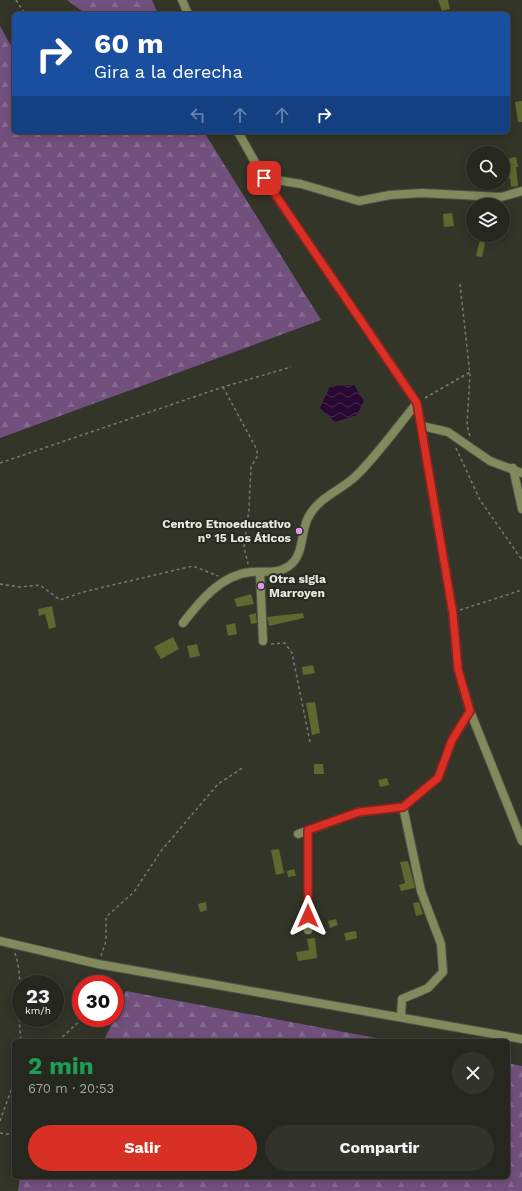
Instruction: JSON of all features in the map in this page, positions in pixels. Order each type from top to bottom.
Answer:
[{"type":"street","points":[[182,0],[187,12]]},
{"type":"street","points":[[239,134],[264,178],[417,403],[453,614],[458,669],[470,711],[522,841]]},
{"type":"street","points":[[264,178],[301,184],[359,201],[390,195],[422,193],[501,197],[522,191]]},
{"type":"street","points":[[183,623],[203,597],[227,580],[250,572],[272,572],[289,566],[297,558],[308,516],[328,494],[356,476],[417,403]]},
{"type":"street","points":[[422,426],[448,432],[490,461],[522,473]]},
{"type":"street","points":[[512,468],[522,509]]},
{"type":"street","points":[[260,572],[262,641]]},
{"type":"street","points":[[298,834],[359,812],[403,807],[438,778],[452,740],[470,711]]},
{"type":"street","points":[[401,1017],[402,999],[428,988],[443,972],[441,944],[421,891],[403,807]]},
{"type":"street","points":[[308,830],[308,930]]},
{"type":"street","points":[[0,941],[98,964],[522,1039]]},
{"type":"path","points":[[16,0],[24,12]]},
{"type":"path","points":[[460,284],[470,372],[467,425],[472,448]]},
{"type":"path","points":[[0,463],[223,386],[291,367]]},
{"type":"path","points":[[417,403],[470,372]]},
{"type":"path","points":[[223,386],[256,448],[258,455],[251,467],[249,509],[244,547],[250,572]]},
{"type":"path","points":[[454,446],[480,500],[522,560]]},
{"type":"path","points":[[0,584],[20,587],[40,585],[60,600],[83,592],[193,566],[227,580]]},
{"type":"path","points":[[453,614],[466,608],[522,590]]},
{"type":"path","points":[[262,641],[266,644],[285,643],[292,653],[310,742]]},
{"type":"path","points":[[96,975],[98,964],[106,941],[106,917],[134,892],[161,851],[218,784],[244,767]]},
{"type":"path","points":[[11,943],[16,956],[19,980],[18,1024],[21,1039]]},
{"type":"path","points":[[60,1039],[73,1027]]},
{"type":"path","points":[[0,1121],[12,1088]]},
{"type":"path","points":[[0,1133],[12,1135]]},
{"type":"green space","points":[[67,0],[152,0],[157,12],[83,12]]},
{"type":"green space","points":[[0,26],[12,47],[12,134],[205,134],[321,320],[0,438]]},
{"type":"green space","points":[[126,991],[381,1039],[105,1039],[110,1027],[124,1027],[124,996]]},
{"type":"green space","points":[[510,1063],[522,1066],[522,1191],[18,1191],[20,1179],[510,1179]]},
{"type":"water","points":[[354,385],[364,401],[357,415],[335,422],[320,408],[330,386]]},
{"type":"building","points":[[438,0],[448,0],[450,9],[442,11]]},
{"type":"building","points":[[522,101],[522,122],[518,122],[515,102]]},
{"type":"building","points":[[516,157],[518,167],[516,167],[518,186],[511,187],[510,158]]},
{"type":"building","points":[[452,213],[454,226],[444,227],[443,214]]},
{"type":"building","points":[[479,242],[485,242],[482,257],[476,256]]},
{"type":"building","points":[[251,594],[254,604],[237,607],[234,599]]},
{"type":"building","points":[[52,606],[56,627],[49,629],[45,614],[39,616],[38,609]]},
{"type":"building","points":[[256,613],[257,623],[251,624],[249,615]]},
{"type":"building","points":[[303,613],[304,618],[269,626],[267,617]]},
{"type":"building","points":[[235,623],[237,634],[228,636],[226,625]]},
{"type":"building","points":[[173,637],[179,649],[161,659],[154,647]]},
{"type":"building","points":[[197,644],[200,656],[190,658],[187,646]]},
{"type":"building","points":[[313,665],[315,673],[303,675],[302,667]]},
{"type":"building","points":[[315,702],[320,733],[312,735],[306,703]]},
{"type":"building","points":[[314,764],[323,764],[324,774],[314,774]]},
{"type":"building","points":[[387,778],[389,785],[380,787],[378,780]]},
{"type":"building","points":[[279,849],[284,873],[276,875],[271,850]]},
{"type":"building","points":[[408,861],[415,888],[401,891],[399,885],[405,883],[400,862]]},
{"type":"building","points":[[294,869],[296,876],[288,877],[287,871]]},
{"type":"building","points":[[206,902],[207,910],[200,912],[198,904]]},
{"type":"building","points":[[419,902],[423,914],[416,916],[413,903]]},
{"type":"building","points":[[336,919],[338,925],[330,928],[328,921]]},
{"type":"building","points":[[356,931],[357,938],[346,941],[344,933]]},
{"type":"building","points":[[315,938],[317,958],[298,961],[296,952],[309,950],[307,939]]},
{"type":"place","name":"Centro Etnoeducativo n° 15 Los Áticos","points":[[299,531]]},
{"type":"place","name":"Otra sigla Marroyen","points":[[261,586]]},
{"type":"route","points":[[264,178],[417,403],[453,614],[458,669],[470,711],[452,740],[438,778],[403,807],[359,812],[308,830],[308,916]]}]
